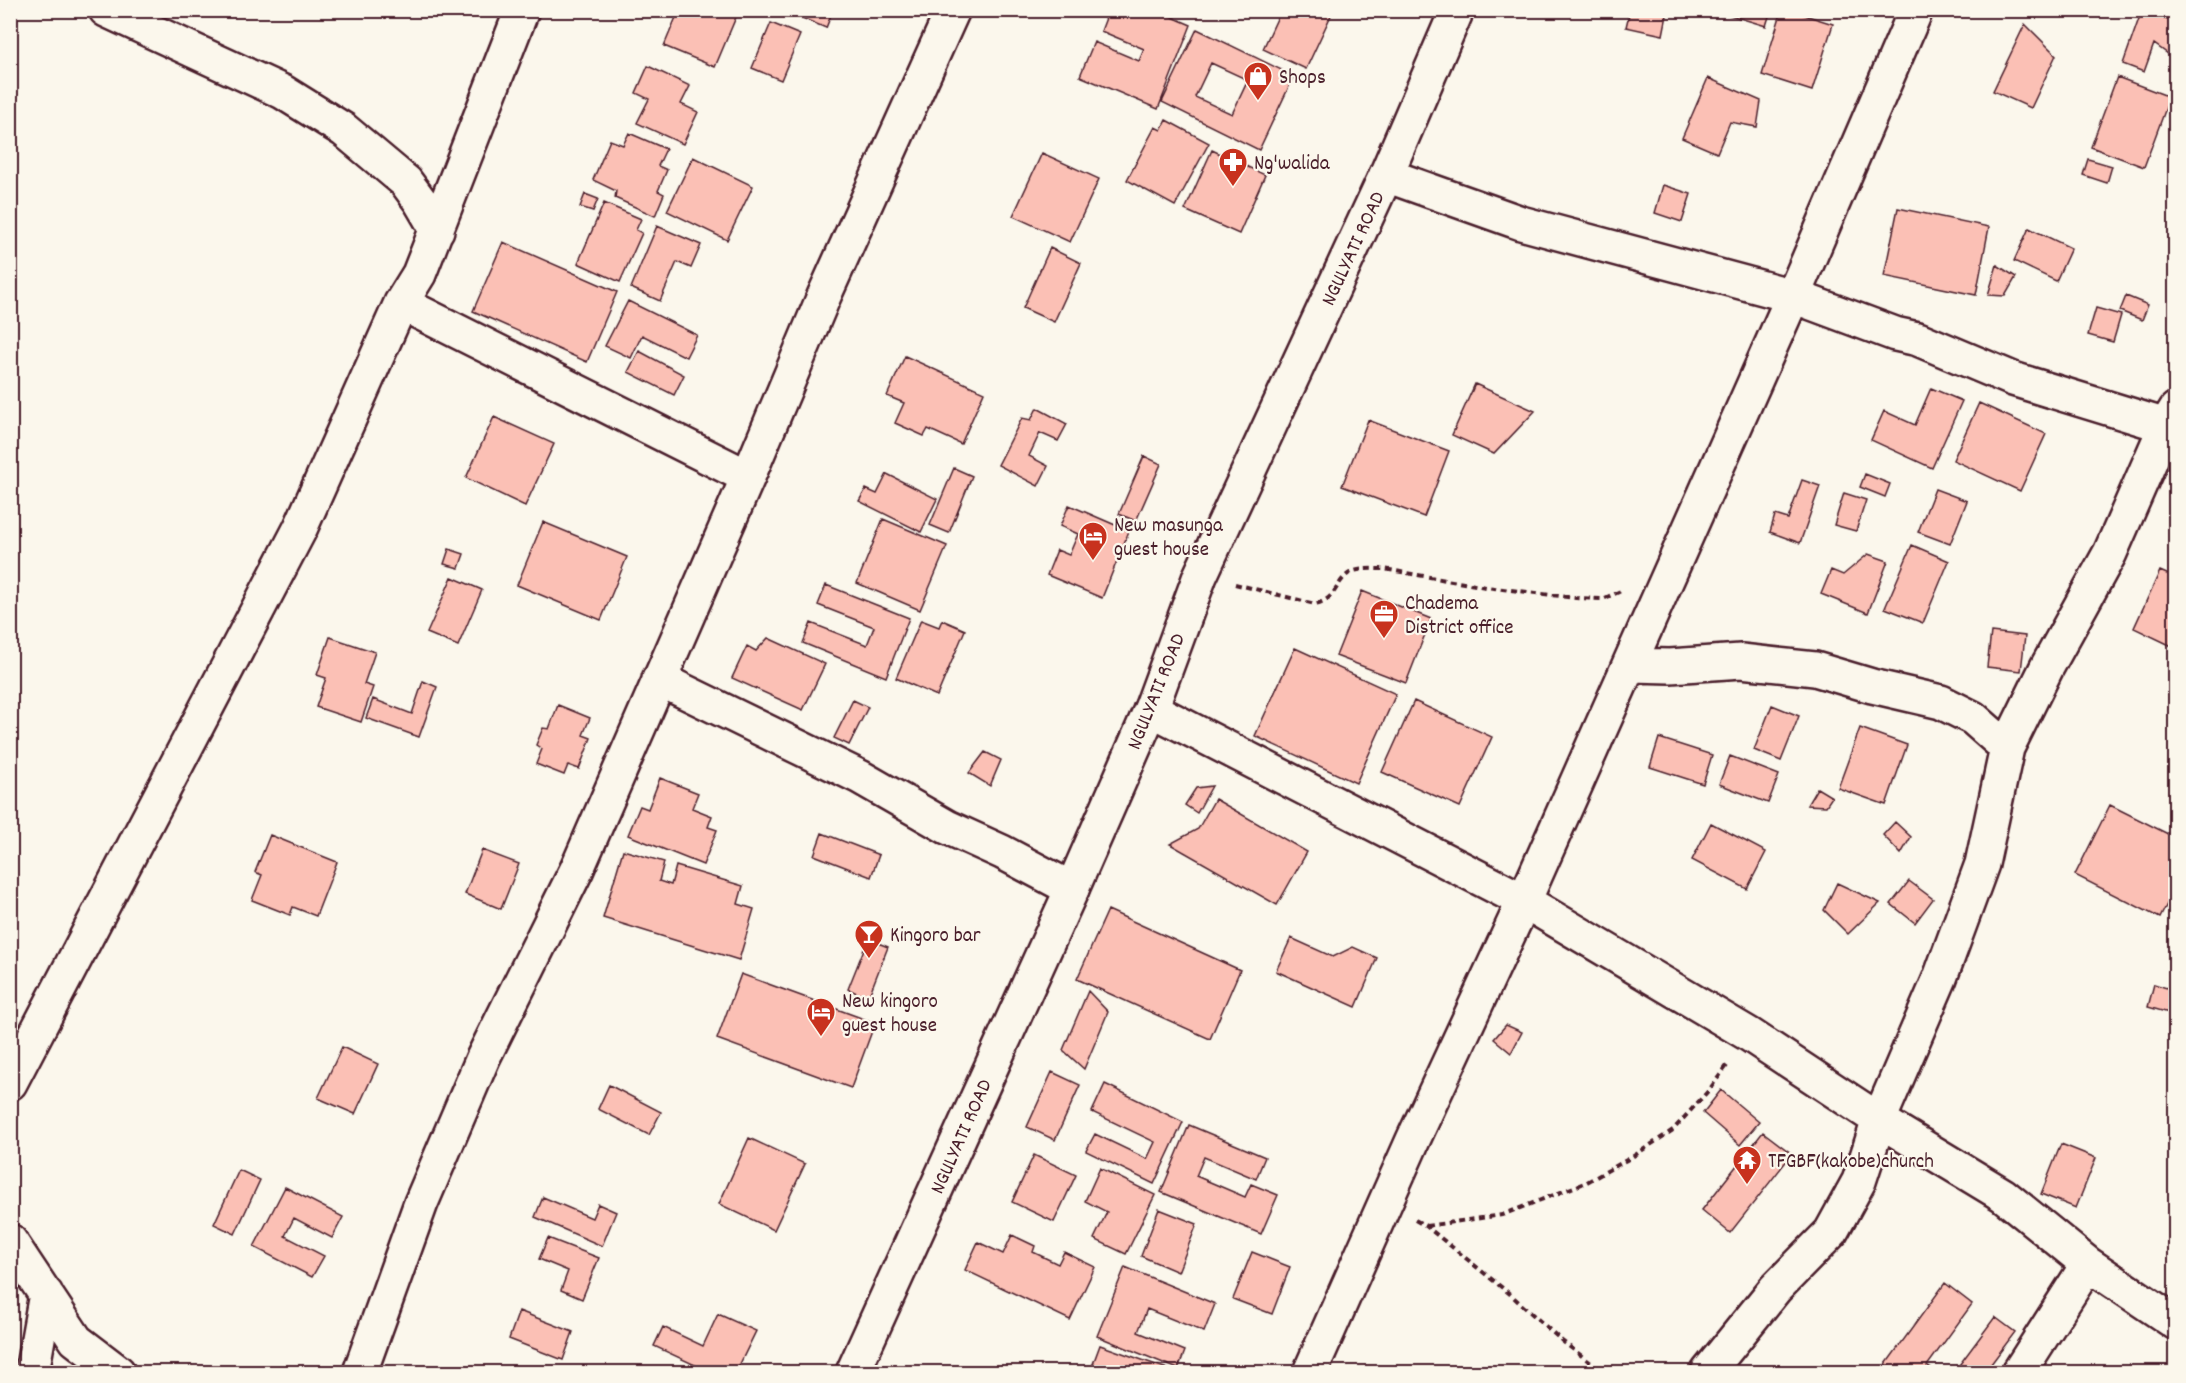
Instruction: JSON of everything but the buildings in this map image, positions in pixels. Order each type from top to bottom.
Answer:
[{"type":"street","points":[[106,10],[283,92],[344,130],[406,182],[420,201],[436,230]]},
{"type":"street","points":[[10,1083],[300,529],[401,303],[419,274],[522,10]]},
{"type":"street","points":[[360,1372],[421,1203],[478,1068],[577,869],[748,477],[824,296],[953,10]]},
{"type":"street","name":"NGULYATI ROAD","points":[[853,1372],[1072,889],[1150,709],[1200,576],[1386,175],[1457,10]]},
{"type":"street","points":[[1310,1372],[1631,665],[1916,10]]},
{"type":"street","points":[[1386,175],[1521,224],[1793,296],[1896,334],[1918,339],[2013,379],[2172,421],[2110,553],[2046,667],[2007,748],[1982,864],[1941,978],[1879,1120],[1859,1181],[1831,1232],[1774,1289],[1708,1372]]},
{"type":"street","points":[[401,303],[748,477]]},
{"type":"street","points":[[1631,665],[1670,666],[1741,661],[1815,669],[1872,686],[1941,702],[1972,718],[2007,748]]},
{"type":"street","points":[[659,679],[860,777],[947,826],[1072,889]]},
{"type":"street","points":[[1150,709],[1524,901],[1749,1035],[1879,1120],[2003,1195],[2088,1264],[2175,1322]]},
{"type":"street","points":[[10,1241],[76,1340],[118,1372]]},
{"type":"street","points":[[2019,1372],[2088,1264]]},
{"type":"street","points":[[32,1372],[46,1294]]},
{"type":"path","points":[[1200,576],[1315,604],[1325,602],[1339,583],[1352,572],[1367,569],[1384,569],[1486,587],[1576,598],[1604,599],[1671,570]]},
{"type":"path","points":[[1426,1226],[1502,1215],[1587,1182],[1632,1157],[1673,1130],[1709,1090],[1749,1035]]},
{"type":"path","points":[[1384,1205],[1426,1226],[1510,1294],[1562,1341],[1603,1372]]},
{"type":"place","name":"Shops","points":[[1258,102]]},
{"type":"place","name":"Ng'walida","points":[[1233,188]]},
{"type":"place","name":"New masunga guest house","points":[[1093,562]]},
{"type":"place","name":"Chadema District office","points":[[1384,640]]},
{"type":"place","name":"Kingoro bar","points":[[869,960]]},
{"type":"place","name":"New kingoro guest house","points":[[821,1038]]},
{"type":"place","name":"TFGBF(kakobe)church","points":[[1747,1186]]}]
